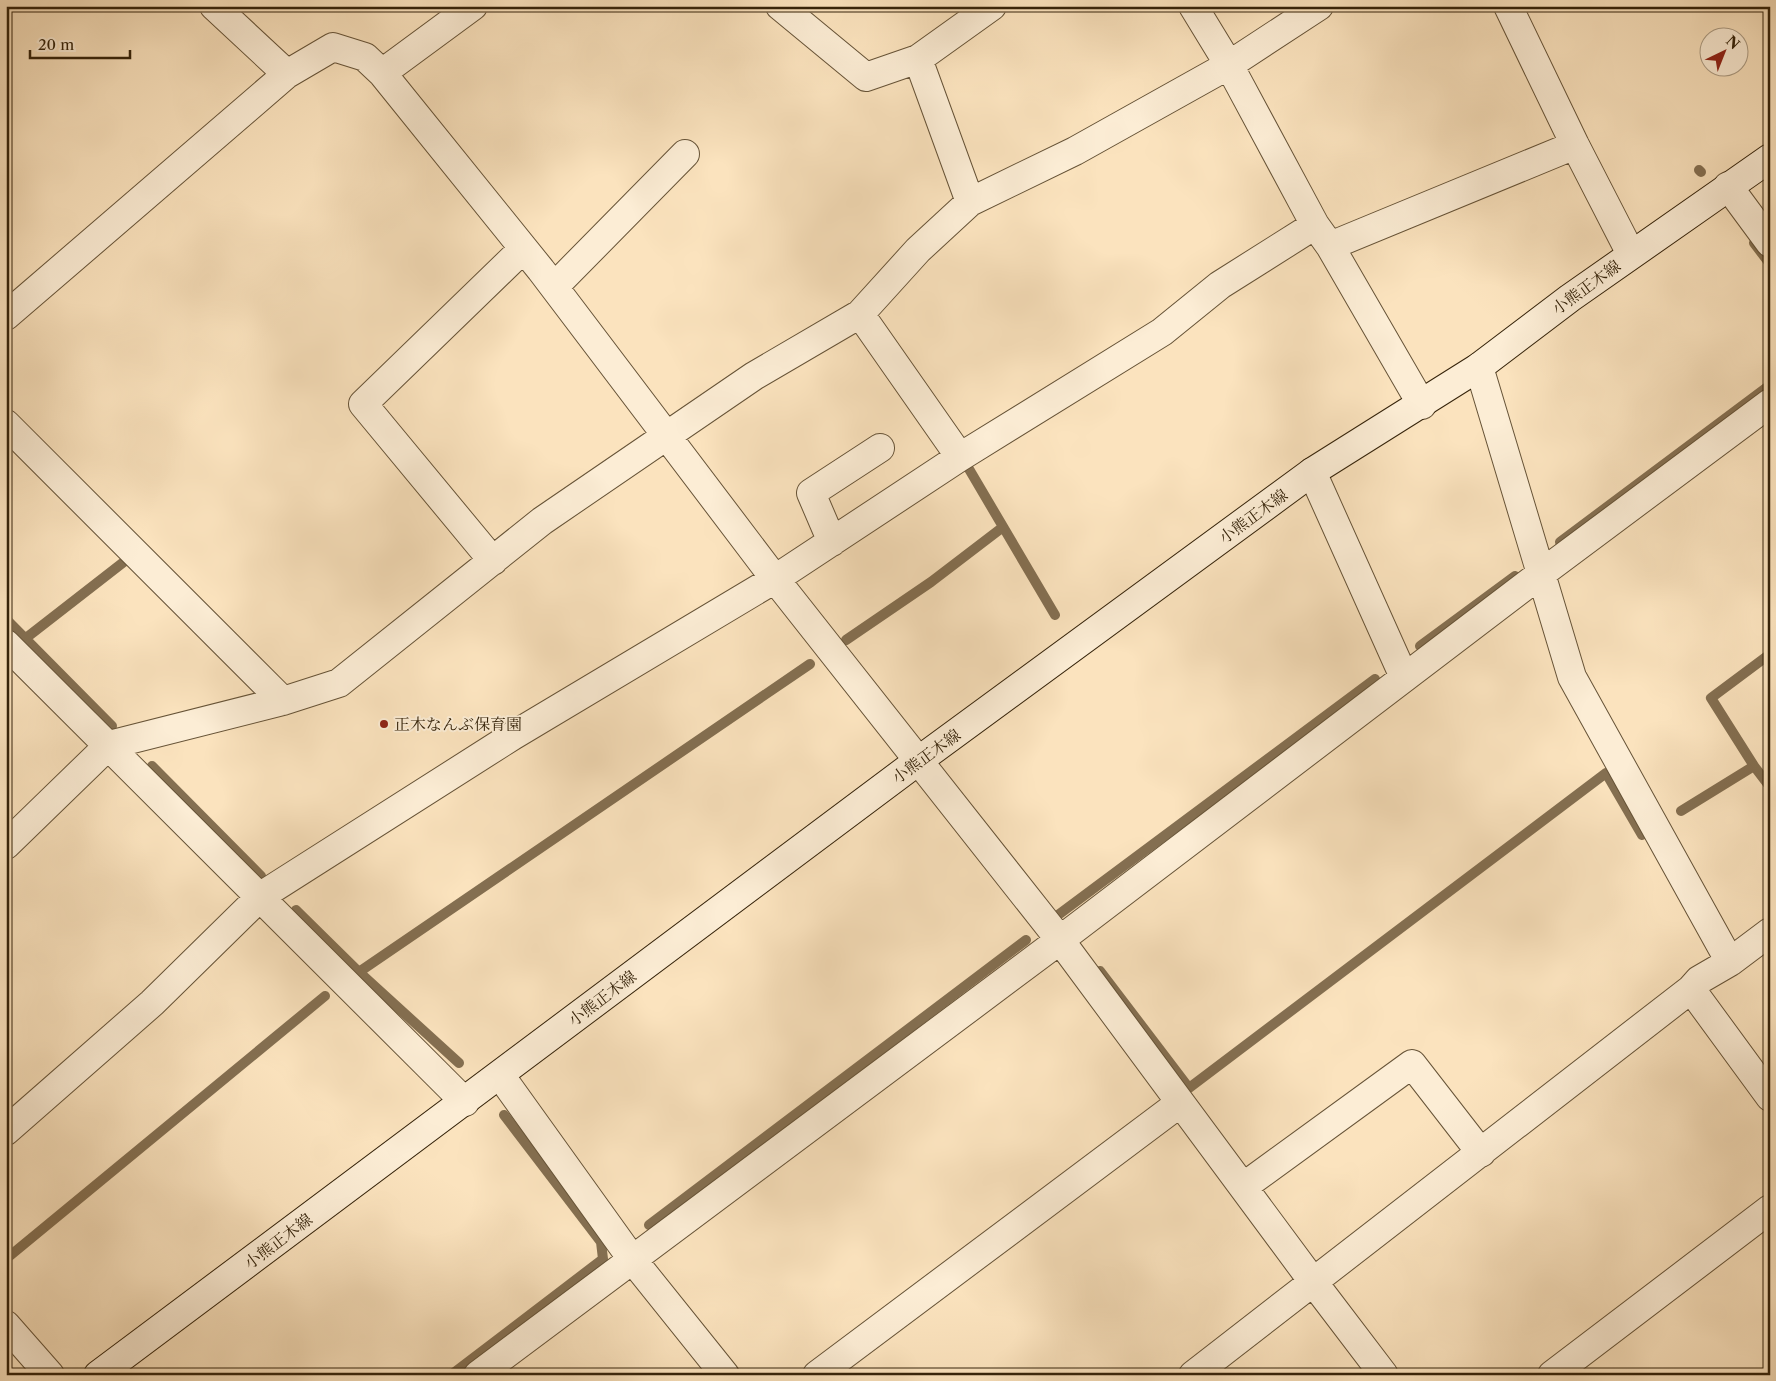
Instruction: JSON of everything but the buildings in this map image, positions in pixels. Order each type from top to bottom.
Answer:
[{"type":"street","points":[[214,6],[287,74]]},
{"type":"street","points":[[382,73],[473,6]]},
{"type":"street","points":[[780,6],[866,77],[918,59],[992,6]]},
{"type":"street","points":[[1193,6],[1229,65],[1323,236],[1422,405]]},
{"type":"street","points":[[6,845],[109,745],[283,701],[339,683],[542,521],[754,376],[860,314],[918,250],[970,202],[1075,152],[1229,65],[1319,6]]},
{"type":"street","points":[[1508,6],[1574,145],[1631,254]]},
{"type":"street","points":[[6,316],[287,74],[333,48],[365,57],[382,73],[554,287],[775,579],[1060,940],[1384,1375]]},
{"type":"street","points":[[918,59],[970,202]]},
{"type":"street","points":[[6,1130],[152,1003],[261,896],[514,735],[775,579],[960,457],[1162,332],[1220,285],[1323,236],[1574,145]]},
{"type":"street","points":[[554,287],[685,154]]},
{"type":"street","name":"小熊正木線","points":[[98,1375],[918,761],[1312,472],[1422,405],[1479,367],[1631,254],[1770,158]]},
{"type":"street","points":[[1728,186],[1770,243]]},
{"type":"street","points":[[492,561],[363,404],[523,249]]},
{"type":"street","points":[[860,314],[960,457]]},
{"type":"street","points":[[1479,367],[1572,677],[1730,962]]},
{"type":"street","points":[[478,1375],[1060,940],[1404,677],[1770,403]]},
{"type":"street","points":[[6,424],[283,701]]},
{"type":"street","points":[[832,542],[811,494],[880,448]]},
{"type":"street","points":[[1312,472],[1404,677]]},
{"type":"street","points":[[6,644],[261,896],[464,1102]]},
{"type":"street","points":[[1193,1375],[1691,989],[1699,980],[1730,962],[1770,932]]},
{"type":"street","points":[[1691,989],[1770,1097]]},
{"type":"street","points":[[1243,1187],[1412,1064],[1481,1152]]},
{"type":"street","points":[[500,1075],[632,1259],[725,1375]]},
{"type":"street","points":[[817,1375],[1180,1103]]},
{"type":"street","points":[[1552,1375],[1770,1209]]},
{"type":"street","points":[[6,1325],[50,1375]]},
{"type":"waterway","points":[[1754,243],[1770,264]]},
{"type":"waterway","points":[[1560,542],[1770,385]]},
{"type":"waterway","points":[[969,469],[1055,615]]},
{"type":"waterway","points":[[846,640],[931,582],[1003,527]]},
{"type":"waterway","points":[[26,638],[125,561]]},
{"type":"waterway","points":[[1420,646],[1515,576]]},
{"type":"waterway","points":[[6,619],[112,726]]},
{"type":"waterway","points":[[1681,811],[1754,766],[1711,698],[1770,654]]},
{"type":"waterway","points":[[359,972],[810,664]]},
{"type":"waterway","points":[[1058,915],[1375,679]]},
{"type":"waterway","points":[[152,766],[261,876]]},
{"type":"waterway","points":[[1754,766],[1770,787]]},
{"type":"waterway","points":[[1100,971],[1189,1088],[1606,773],[1642,835]]},
{"type":"waterway","points":[[296,910],[359,972],[459,1063]]},
{"type":"waterway","points":[[649,1225],[1026,940]]},
{"type":"waterway","points":[[6,1259],[325,996]]},
{"type":"waterway","points":[[451,1375],[603,1259],[601,1242],[504,1115]]},
{"type":"place","name":"正木なんぶ保育園","points":[[384,724]]}]
